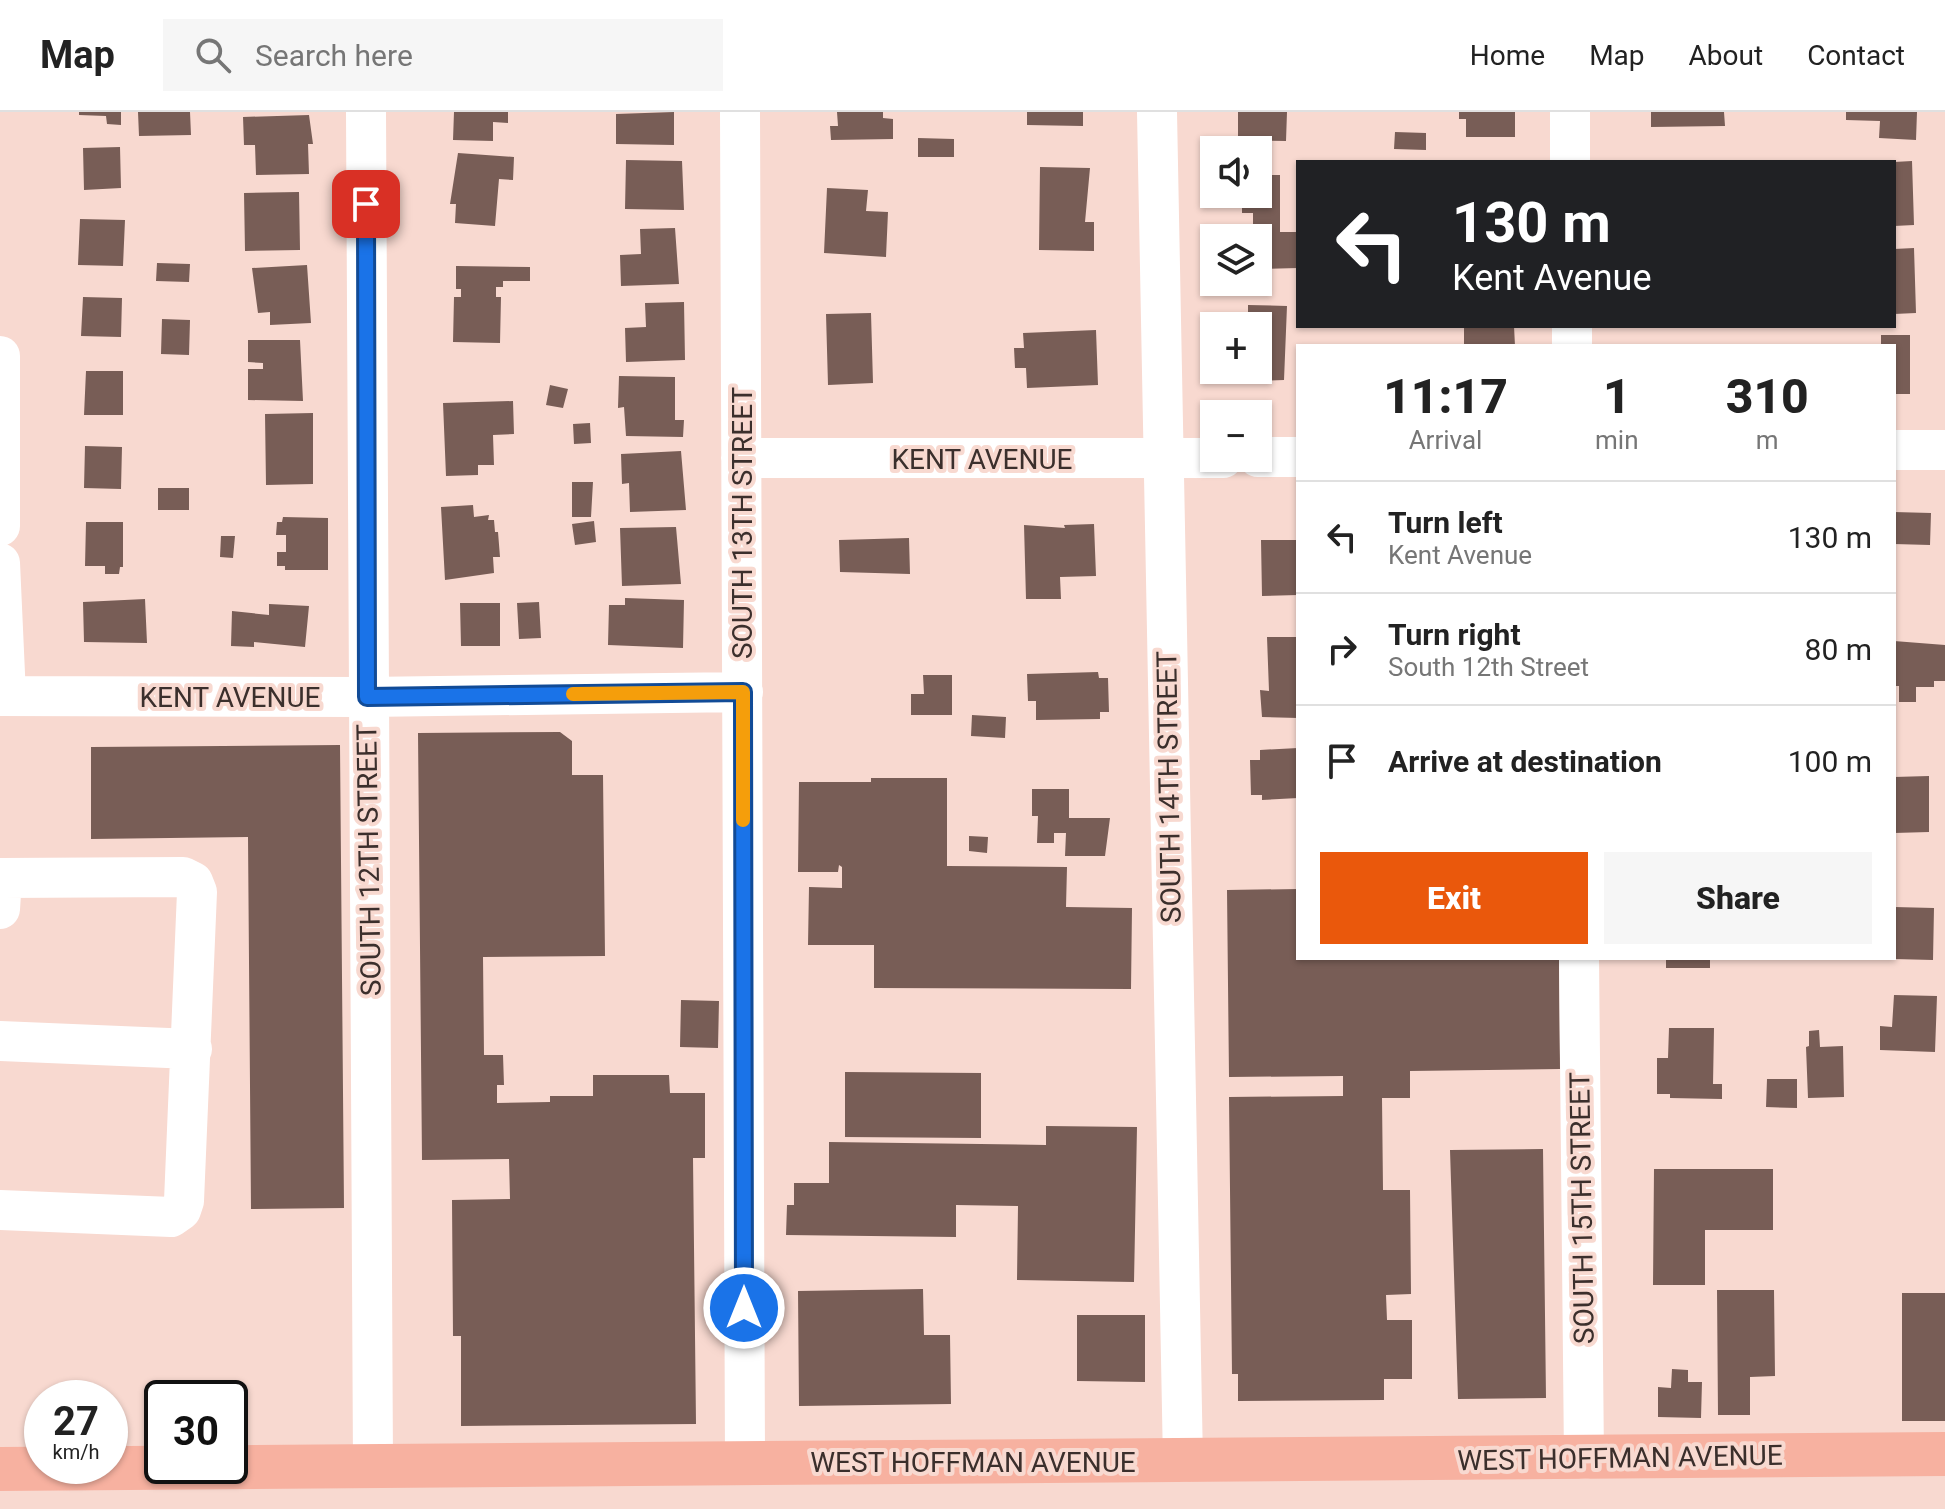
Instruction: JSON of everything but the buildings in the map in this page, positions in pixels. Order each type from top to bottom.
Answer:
[{"type":"main road","name":"WEST HOFFMAN AVENUE","points":[[0,1469],[1945,1454]]},
{"type":"street","name":"SOUTH 12TH STREET","points":[[366,112],[373,1465]]},
{"type":"street","name":"SOUTH 13TH STREET","points":[[740,112],[745,1461]]},
{"type":"street","name":"SOUTH 14TH STREET","points":[[1157,112],[1183,1462]]},
{"type":"street","points":[[1570,112],[1570,160]]},
{"type":"street","points":[[0,356],[0,526]]},
{"type":"street","points":[[1896,450],[1945,450]]},
{"type":"street","points":[[1272,457],[1296,457]]},
{"type":"street","name":"KENT AVENUE","points":[[741,458],[1200,458]]},
{"type":"street","points":[[0,563],[3,696]]},
{"type":"street","name":"KENT AVENUE","points":[[3,696],[367,697],[743,692]]},
{"type":"street","points":[[0,1210],[171,1217],[181,1210],[192,1049],[197,892],[193,882],[183,877],[1,894]]},
{"type":"street","name":"SOUTH 15TH STREET","points":[[1579,960],[1584,1459]]},
{"type":"street","points":[[0,1041],[192,1049]]},
{"type":"slow traffic","points":[[573,694],[743,692],[743,820]]},
{"type":"route","points":[[366,204],[367,697],[743,692],[744,1308]]}]
